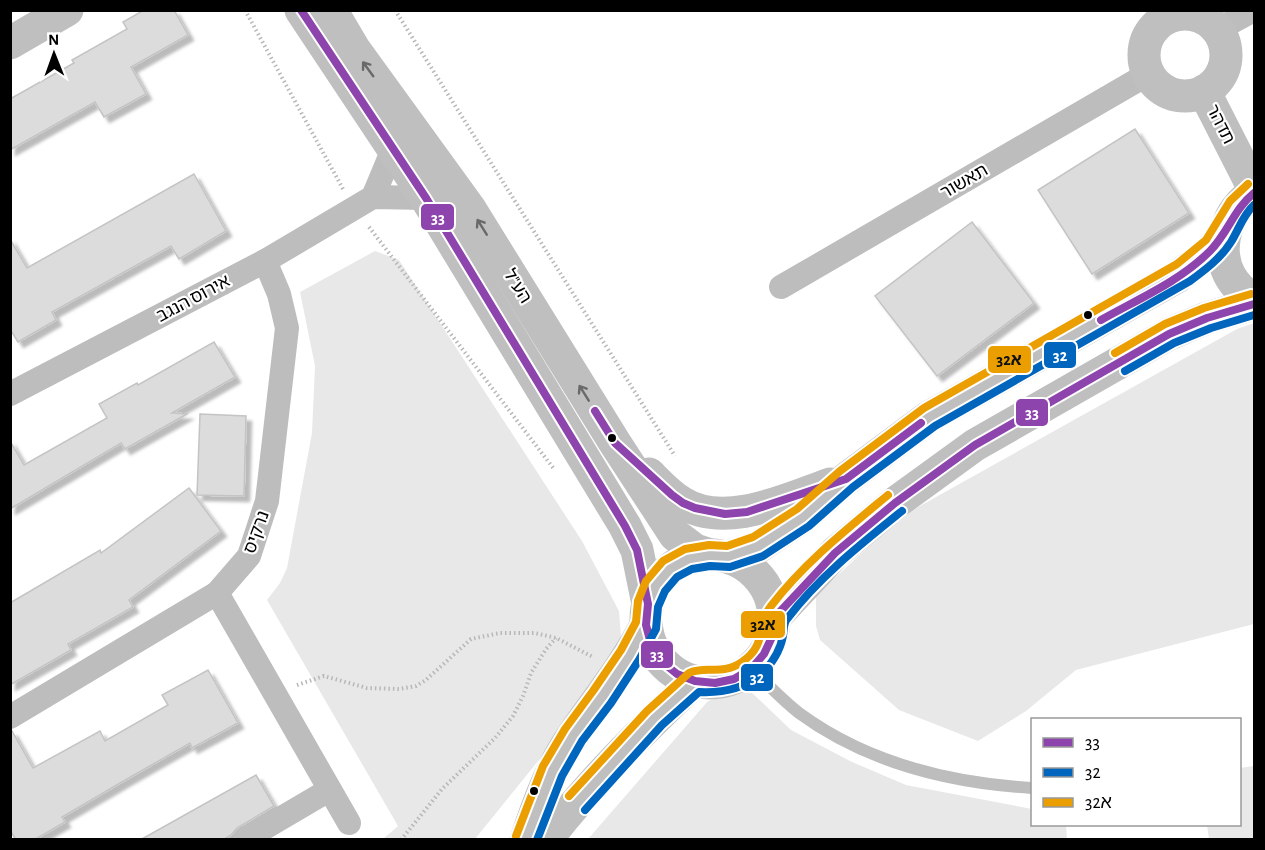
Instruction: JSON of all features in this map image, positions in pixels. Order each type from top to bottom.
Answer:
[{"type":"street","points":[[10,43],[67,10]]},
{"type":"street","name":"הע\"ל","points":[[301,10],[426,198],[625,526],[637,550],[647,614]]},
{"type":"street","name":"הע\"ל","points":[[331,10],[354,49],[470,208],[615,443],[675,534],[695,550],[719,556]]},
{"type":"street","points":[[1217,30],[1254,10]]},
{"type":"street","points":[[1190,14],[1209,21],[1217,30],[1225,48],[1224,67],[1214,84],[1204,91],[1192,95],[1172,94],[1161,89],[1148,74],[1143,49],[1156,16],[1190,14]]},
{"type":"street","name":"תאשור","points":[[781,287],[1148,74]]},
{"type":"street","name":"תדהר","points":[[1204,91],[1254,191]]},
{"type":"street","points":[[363,202],[393,149]]},
{"type":"street","points":[[526,840],[552,771],[573,735],[620,672],[647,614],[656,585],[670,569],[688,559],[719,556],[758,547],[803,517],[846,479],[929,417],[1177,277],[1209,253],[1224,234],[1232,214],[1254,191]]},
{"type":"street","points":[[363,202],[426,198]]},
{"type":"street","name":"אירוס הנגב","points":[[10,394],[265,261],[363,202]]},
{"type":"street","points":[[1224,234],[1223,254],[1229,274],[1241,291],[1254,302]]},
{"type":"street","name":"נרקיס","points":[[10,717],[217,593],[249,556],[267,501],[287,328],[279,294],[265,261]]},
{"type":"street","points":[[775,618],[835,553],[895,503],[975,445],[1169,334],[1254,302]]},
{"type":"street","points":[[615,443],[683,503],[725,514],[747,512],[846,479]]},
{"type":"street","points":[[647,614],[651,644],[661,661],[677,674],[695,681],[715,683],[734,679],[752,669],[764,654],[772,637],[775,618],[771,598],[761,579],[746,566],[719,556]]},
{"type":"street","points":[[217,593],[349,823]]},
{"type":"street","points":[[546,840],[606,770],[655,718],[695,681]]},
{"type":"street","points":[[244,840],[329,790]]},
{"type":"lane","points":[[752,669],[798,712],[850,745],[889,762],[949,778],[1031,788]]},
{"type":"path","points":[[245,10],[363,202],[560,477]]},
{"type":"path","points":[[395,10],[678,461]]},
{"type":"path","points":[[273,692],[324,676],[366,688],[399,689],[416,686],[426,680],[471,639],[500,633],[535,633],[556,638],[620,672]]},
{"type":"path","points":[[401,840],[442,789],[495,738],[513,716],[531,673],[556,638]]},
{"type":"shaded area","points":[[375,251],[399,260],[582,541],[619,611],[622,650],[598,687],[475,839],[383,839],[398,826],[267,600],[280,583],[287,568],[312,433],[315,366],[300,292]]},
{"type":"shaded area","points":[[1254,323],[1254,624],[1076,670],[1026,711],[978,741],[899,710],[820,640],[816,626],[816,595],[902,516],[1237,329]]},
{"type":"shaded area","points":[[747,688],[791,730],[852,762],[906,785],[1031,809],[1031,826],[1066,826],[1067,839],[588,839],[708,701]]},
{"type":"shaded area","points":[[1254,766],[1254,839],[1209,839],[1207,826],[1241,826],[1241,768]]},
{"type":"building","points":[[144,10],[174,10],[188,35],[131,67],[146,94],[104,117],[95,102],[10,150],[10,99],[74,63],[72,60],[127,29],[123,22]]},
{"type":"building","points":[[1135,129],[1189,213],[1092,274],[1038,190]]},
{"type":"building","points":[[194,174],[226,231],[179,259],[171,246],[52,312],[56,320],[18,342],[10,329],[10,239],[27,268]]},
{"type":"building","points":[[972,222],[1034,303],[937,376],[875,296]]},
{"type":"building","points":[[214,342],[235,377],[172,413],[187,414],[125,449],[121,443],[10,509],[10,441],[24,465],[107,418],[99,404]]},
{"type":"building","points":[[200,414],[246,416],[244,496],[197,495]]},
{"type":"building","points":[[189,488],[221,531],[129,600],[133,607],[68,644],[71,650],[10,685],[10,603],[100,550],[101,553]]},
{"type":"building","points":[[208,670],[238,723],[192,748],[190,743],[127,779],[62,817],[65,822],[34,840],[16,840],[10,830],[10,731],[33,768],[100,731],[105,741],[168,705],[162,695]]},
{"type":"building","points":[[256,775],[274,806],[237,828],[223,840],[140,840]]},
{"type":"transit line","name":"33","points":[[301,10],[426,198],[625,526],[637,550],[648,604],[646,625],[651,644],[661,661],[677,674],[695,681],[715,683],[734,679],[751,669],[764,654],[772,637],[775,617],[835,553],[895,503],[975,445],[1169,334],[1207,318],[1254,304]]},
{"type":"transit line","name":"32א","points":[[516,836],[543,766],[565,729],[621,650],[636,622],[638,601],[646,581],[663,561],[685,549],[709,545],[727,546],[753,537],[797,509],[840,471],[924,408],[1177,264],[1206,240],[1230,201],[1248,184]]},
{"type":"transit line","name":"33","points":[[1101,320],[1158,289],[1198,262],[1216,244],[1241,206],[1254,193]]},
{"type":"transit line","name":"32","points":[[537,840],[562,776],[582,741],[611,703],[639,660],[656,629],[658,607],[665,591],[677,577],[692,569],[710,566],[730,567],[763,556],[809,526],[853,487],[935,426],[1190,281],[1222,253],[1254,205]]},
{"type":"transit line","name":"32א","points":[[1115,353],[1165,324],[1204,308],[1251,294]]},
{"type":"transit line","name":"32","points":[[1125,371],[1174,343],[1211,328],[1254,315]]},
{"type":"transit line","name":"33","points":[[595,411],[615,443],[672,495],[695,508],[725,514],[747,512],[846,479],[921,423]]},
{"type":"transit line","name":"32א","points":[[569,796],[647,711],[689,673],[701,670],[721,670],[735,666],[750,655],[759,641],[767,613],[784,590],[826,547],[888,495]]},
{"type":"transit line","name":"32","points":[[585,810],[662,725],[699,692],[731,690],[760,675],[768,667],[780,647],[784,625],[799,604],[841,562],[902,511]]}]
